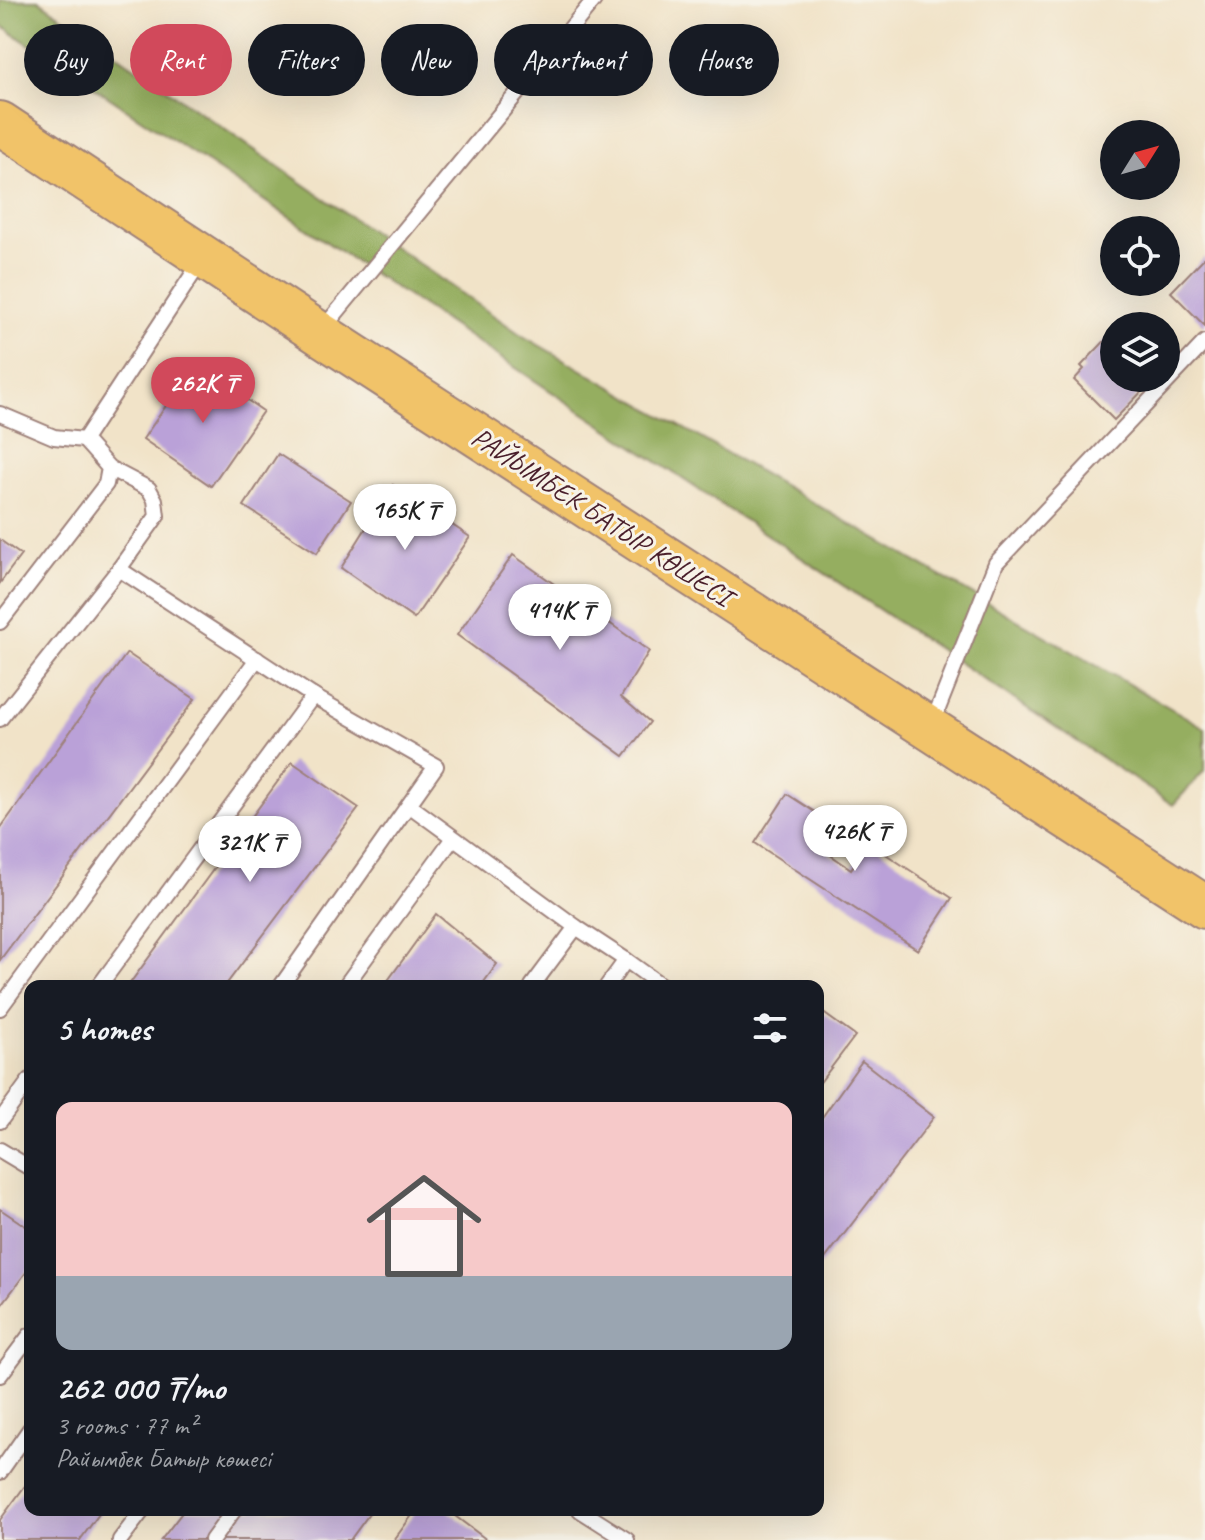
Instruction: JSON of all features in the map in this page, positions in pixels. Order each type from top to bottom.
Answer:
[{"type":"main road","name":"РАЙЫМБЕК БАТЫР КӨШЕСІ","points":[[0,123],[1205,907]]},
{"type":"lane","points":[[319,333],[594,0]]},
{"type":"lane","points":[[84,440],[204,256]]},
{"type":"lane","points":[[930,728],[996,563],[1205,342]]},
{"type":"lane","points":[[0,414],[54,437],[84,440],[109,468],[149,489],[155,500],[157,516],[0,719]]},
{"type":"lane","points":[[0,622],[95,501],[106,484],[109,468]]},
{"type":"lane","points":[[119,569],[313,696],[436,766],[285,980]]},
{"type":"lane","points":[[0,1008],[257,659]]},
{"type":"lane","points":[[103,980],[313,696]]},
{"type":"lane","points":[[409,805],[654,980]]},
{"type":"lane","points":[[349,980],[453,838]]},
{"type":"lane","points":[[536,980],[576,927]]},
{"type":"lane","points":[[611,980],[626,960]]},
{"type":"lane","points":[[0,1121],[24,1088]]},
{"type":"lane","points":[[0,1150],[24,1164]]},
{"type":"lane","points":[[0,1375],[24,1343]]},
{"type":"lane","points":[[0,1472],[24,1438]]},
{"type":"lane","points":[[120,1540],[138,1516]]},
{"type":"lane","points":[[212,1540],[230,1516]]},
{"type":"lane","points":[[589,1516],[627,1540]]},
{"type":"green space","points":[[0,0],[38,0],[73,24],[24,24],[24,41],[0,25]]},
{"type":"green space","points":[[114,53],[130,64],[130,96],[177,96],[523,336],[1205,728],[1205,770],[1173,805],[107,96],[114,96]]},
{"type":"building","points":[[1205,257],[1205,326],[1175,296],[1180,296],[1180,283]]},
{"type":"building","points":[[1100,346],[1100,392],[1141,392],[1114,420],[1074,380],[1084,369],[1081,366]]},
{"type":"building","points":[[195,364],[263,411],[211,486],[143,439]]},
{"type":"building","points":[[278,454],[351,501],[317,553],[244,506]]},
{"type":"building","points":[[393,485],[470,537],[414,619],[341,568]]},
{"type":"building","points":[[0,540],[21,555],[0,583]]},
{"type":"building","points":[[513,555],[649,651],[621,697],[650,722],[624,756],[457,635]]},
{"type":"building","points":[[127,653],[195,699],[0,960],[0,829]]},
{"type":"building","points":[[292,762],[359,808],[230,980],[132,980]]},
{"type":"building","points":[[787,794],[844,831],[829,854],[851,869],[869,843],[952,898],[918,950],[755,843]]},
{"type":"building","points":[[436,914],[497,964],[485,980],[388,980]]},
{"type":"building","points":[[824,1013],[855,1036],[824,1077]]},
{"type":"building","points":[[862,1061],[934,1117],[824,1260],[824,1115]]},
{"type":"building","points":[[0,1209],[24,1225],[24,1275],[0,1307]]},
{"type":"building","points":[[24,1487],[24,1516],[98,1516],[80,1540],[0,1540],[0,1520]]},
{"type":"building","points":[[179,1516],[368,1516],[350,1540],[161,1540]]},
{"type":"building","points":[[412,1516],[455,1516],[487,1540],[394,1540]]}]
